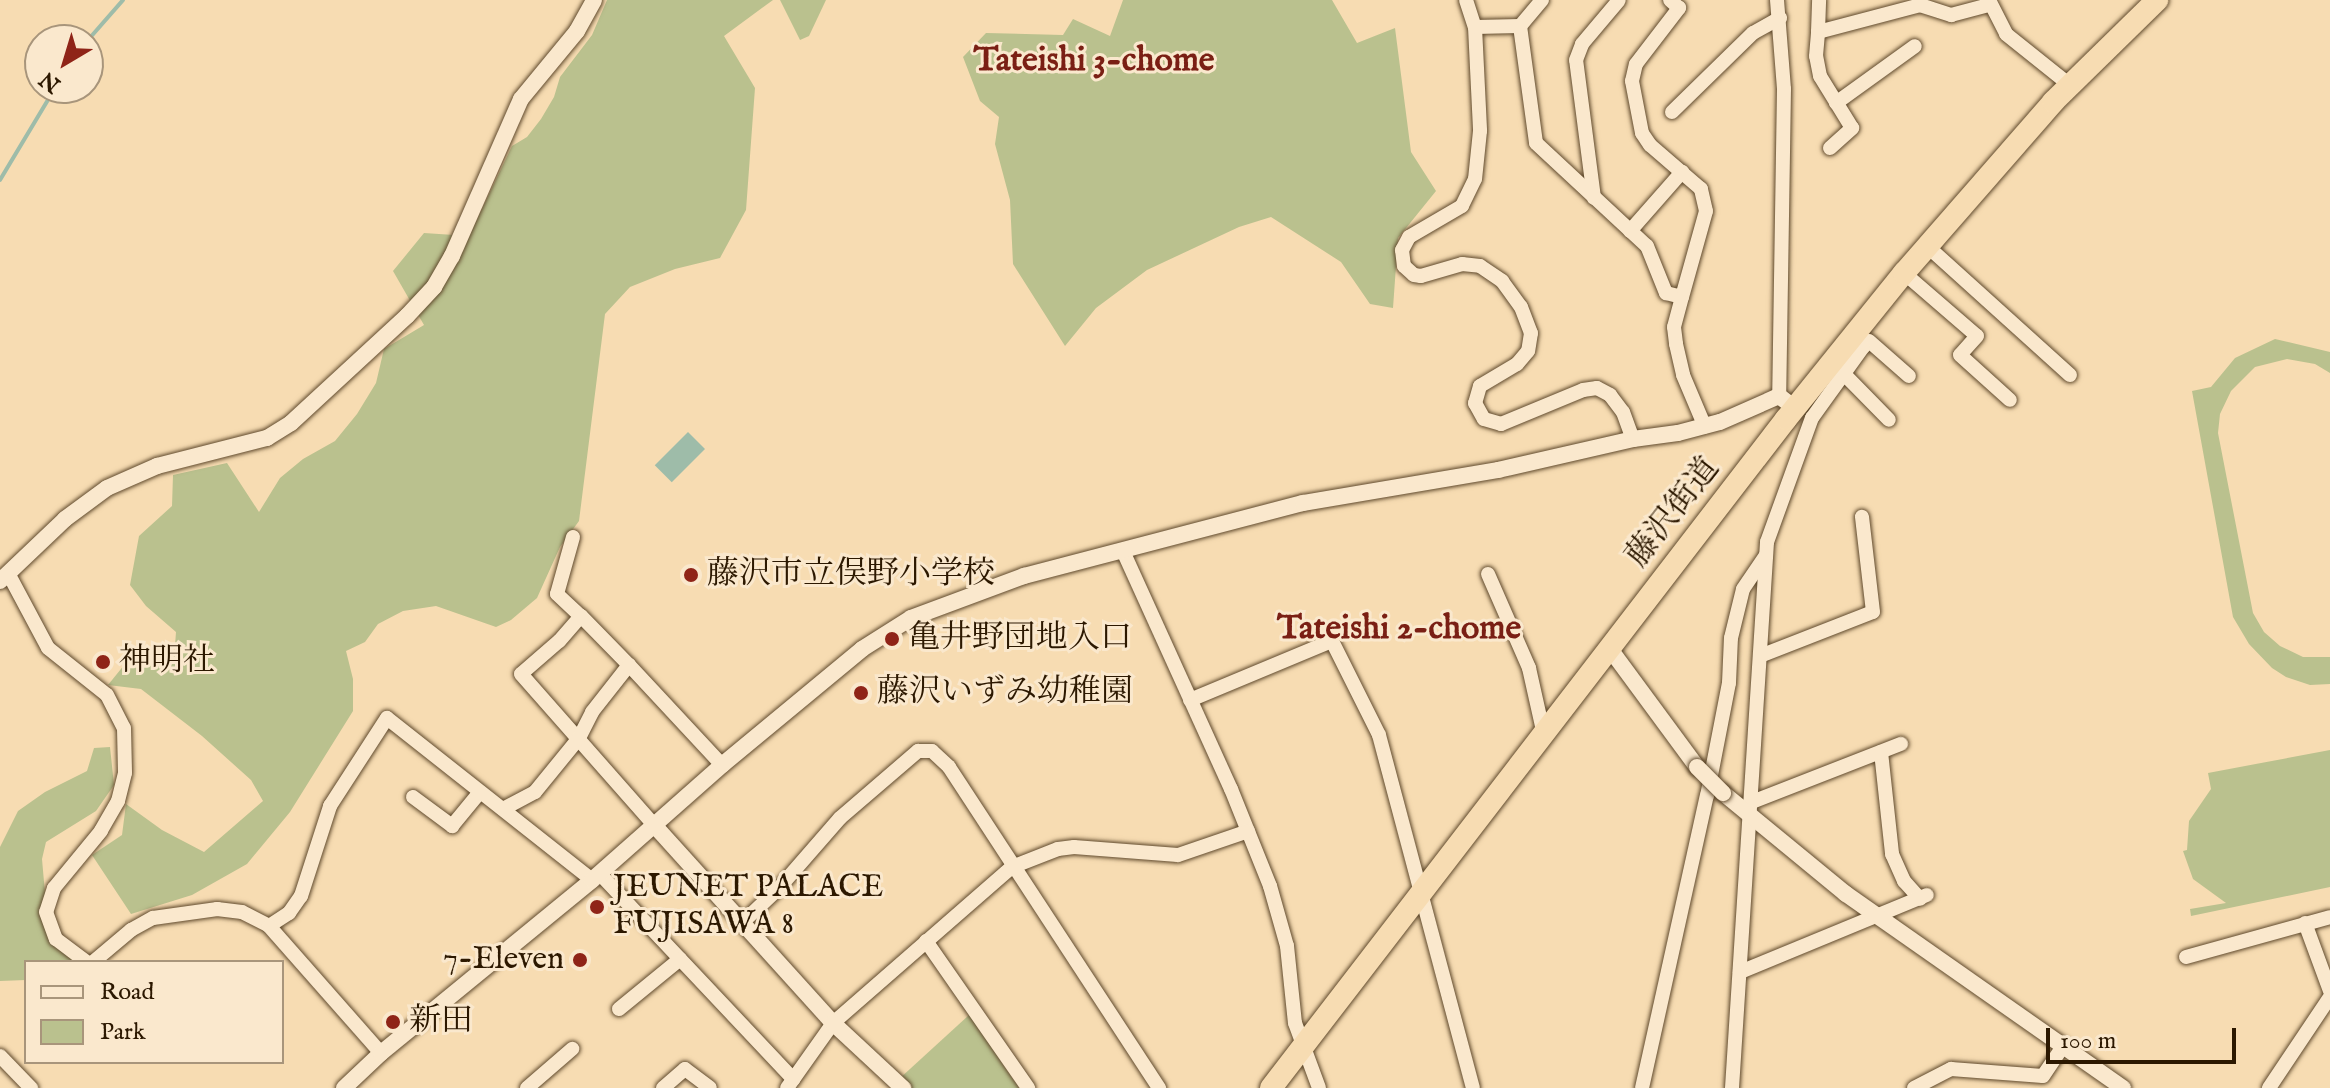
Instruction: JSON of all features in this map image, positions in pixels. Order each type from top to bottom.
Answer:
[{"type":"highway","name":"藤沢街道","points":[[1271,1088],[1610,649],[1787,402],[1857,343],[1926,245],[2070,85],[2157,0]]},
{"type":"street","points":[[83,960],[61,945],[52,933],[46,912],[54,888],[101,831],[118,801],[126,764],[124,728],[107,695],[48,648],[4,577],[65,519],[107,488],[157,466],[249,444],[281,430],[407,316],[434,287],[452,256],[521,99],[571,41],[594,0]]},
{"type":"street","points":[[1466,0],[1475,27],[1480,131],[1475,179],[1462,206],[1409,237],[1402,250],[1404,266],[1414,275],[1421,276],[1462,264],[1480,266],[1502,281],[1521,307],[1531,333],[1528,351],[1517,364],[1480,386],[1475,403],[1484,419],[1501,424],[1583,390],[1597,388],[1610,395],[1623,412],[1633,439]]},
{"type":"street","points":[[1542,0],[1520,26],[1536,143],[1647,246],[1666,293],[1682,297]]},
{"type":"street","points":[[1594,198],[1576,60],[1582,44],[1619,0]]},
{"type":"street","points":[[1670,0],[1679,8],[1636,64],[1632,81],[1642,133],[1650,145],[1701,189],[1706,211],[1674,327],[1683,375],[1705,427]]},
{"type":"street","points":[[344,1088],[381,1053],[596,877],[722,765],[862,649],[911,618],[1024,576],[1303,503],[1498,470],[1633,439],[1705,427],[1787,402],[1784,89],[1777,0]]},
{"type":"street","points":[[1819,0],[1816,56],[1820,76],[1852,128],[1830,148]]},
{"type":"street","points":[[1818,32],[1920,5],[1951,15],[1989,2],[2006,34],[2070,85]]},
{"type":"street","points":[[1672,112],[1753,33],[1780,18]]},
{"type":"street","points":[[1475,27],[1520,26]]},
{"type":"street","points":[[1836,103],[1915,46]]},
{"type":"street","points":[[1630,231],[1682,172]]},
{"type":"street","points":[[1926,245],[2070,375]]},
{"type":"street","points":[[1904,273],[1977,336],[1960,355],[2010,400]]},
{"type":"street","points":[[1732,1088],[1767,542],[1812,418],[1844,374],[1857,343],[1869,341],[1909,376]]},
{"type":"street","points":[[1844,374],[1889,420]]},
{"type":"street","points":[[1760,656],[1873,612],[1862,517]]},
{"type":"street","points":[[573,537],[557,594],[629,665],[722,765]]},
{"type":"street","points":[[1123,551],[1248,831],[1282,928],[1295,1023],[1319,1088]]},
{"type":"street","points":[[1642,1088],[1707,796],[1729,683],[1731,638],[1743,589],[1766,555]]},
{"type":"street","points":[[1488,574],[1529,668],[1544,735]]},
{"type":"street","points":[[581,616],[559,641],[521,674],[833,1023],[903,1088]]},
{"type":"street","points":[[1190,700],[1332,641],[1379,735],[1473,1088]]},
{"type":"street","points":[[1610,649],[1697,767],[1723,793],[1751,810],[1878,916],[2063,1046],[2114,1086]]},
{"type":"street","points":[[503,809],[535,792],[579,738],[592,712],[629,665]]},
{"type":"street","points":[[269,926],[289,913],[301,896],[330,806],[387,718],[480,792],[596,877],[680,959],[790,1084],[833,1023],[1012,867],[1058,849],[1074,847],[1178,855],[1248,831]]},
{"type":"street","points":[[1751,810],[1901,744]]},
{"type":"street","points":[[743,922],[779,888],[840,818],[924,748],[949,767],[1159,1088]]},
{"type":"street","points":[[1740,972],[1924,897],[1904,881],[1892,854],[1881,752]]},
{"type":"street","points":[[413,797],[452,826],[480,792]]},
{"type":"street","points":[[95,960],[131,930],[161,915],[229,910],[269,926],[381,1053]]},
{"type":"street","points":[[2186,957],[2330,917]]},
{"type":"street","points":[[2269,1088],[2330,994],[2305,923]]},
{"type":"street","points":[[926,941],[1028,1088]]},
{"type":"street","points":[[619,1009],[680,959]]},
{"type":"street","points":[[1914,1088],[1951,1069],[2043,1076],[2063,1046]]},
{"type":"street","points":[[527,1088],[572,1049]]},
{"type":"street","points":[[0,1056],[31,1088]]},
{"type":"street","points":[[663,1088],[685,1069],[710,1088]]},
{"type":"green space","points":[[607,0],[773,0],[724,36],[755,88],[746,210],[720,258],[675,269],[630,287],[605,314],[579,521],[560,547],[537,598],[511,620],[496,627],[436,606],[403,611],[378,624],[365,642],[346,651],[353,679],[353,711],[290,812],[247,864],[192,895],[131,914],[92,855],[122,835],[126,804],[162,830],[204,852],[263,801],[251,780],[202,736],[141,689],[108,685],[129,659],[174,659],[176,632],[146,606],[130,585],[139,536],[172,506],[173,475],[227,463],[259,512],[280,478],[303,459],[335,441],[376,383],[384,349],[424,325],[393,271],[424,233],[469,236],[512,146],[527,137],[541,119],[554,97],[560,77],[592,35]]},
{"type":"green space","points":[[780,0],[826,0],[809,36],[800,40]]},
{"type":"green space","points":[[1123,0],[1332,0],[1357,43],[1395,28],[1411,152],[1436,191],[1398,238],[1393,308],[1370,304],[1341,262],[1271,217],[1239,227],[1147,270],[1096,308],[1065,346],[1013,264],[1010,200],[995,144],[999,117],[980,101],[963,57],[986,33],[1063,35],[1073,19],[1110,36]]},
{"type":"green space","points":[[2275,339],[2330,352],[2330,373],[2315,364],[2287,359],[2255,367],[2231,391],[2220,414],[2218,433],[2253,613],[2264,632],[2280,646],[2303,657],[2330,657],[2330,684],[2310,685],[2286,677],[2272,668],[2249,644],[2233,617],[2192,391],[2211,387],[2235,358]]},
{"type":"green space","points":[[110,747],[114,785],[96,811],[46,842],[42,859],[49,939],[72,960],[24,960],[24,980],[0,981],[0,847],[18,811],[45,792],[87,771],[94,748]]},
{"type":"green space","points":[[2330,750],[2330,887],[2191,916],[2190,909],[2226,903],[2193,879],[2183,851],[2187,850],[2189,821],[2211,789],[2208,773]]},
{"type":"green space","points":[[969,1015],[1019,1088],[908,1088],[899,1079]]},
{"type":"shaded area","points":[[688,432],[705,449],[672,482],[655,465]]},
{"type":"waterway","points":[[102,24],[123,0]]},
{"type":"waterway","points":[[0,180],[45,104]]},
{"type":"place","name":"藤沢市立俣野小学校","points":[[691,575]]},
{"type":"place","name":"亀井野団地入口","points":[[892,639]]},
{"type":"place","name":"神明社","points":[[103,662]]},
{"type":"place","name":"藤沢いずみ幼稚園","points":[[861,693]]},
{"type":"place","name":"JEUNET PALACE FUJISAWA 8","points":[[597,907]]},
{"type":"place","name":"7-Eleven","points":[[580,960]]},
{"type":"place","name":"新田","points":[[393,1022]]},
{"type":"district","name":"Tateishi 3-chome","points":[[1094,61]]},
{"type":"district","name":"Tateishi 2-chome","points":[[1399,629]]}]
